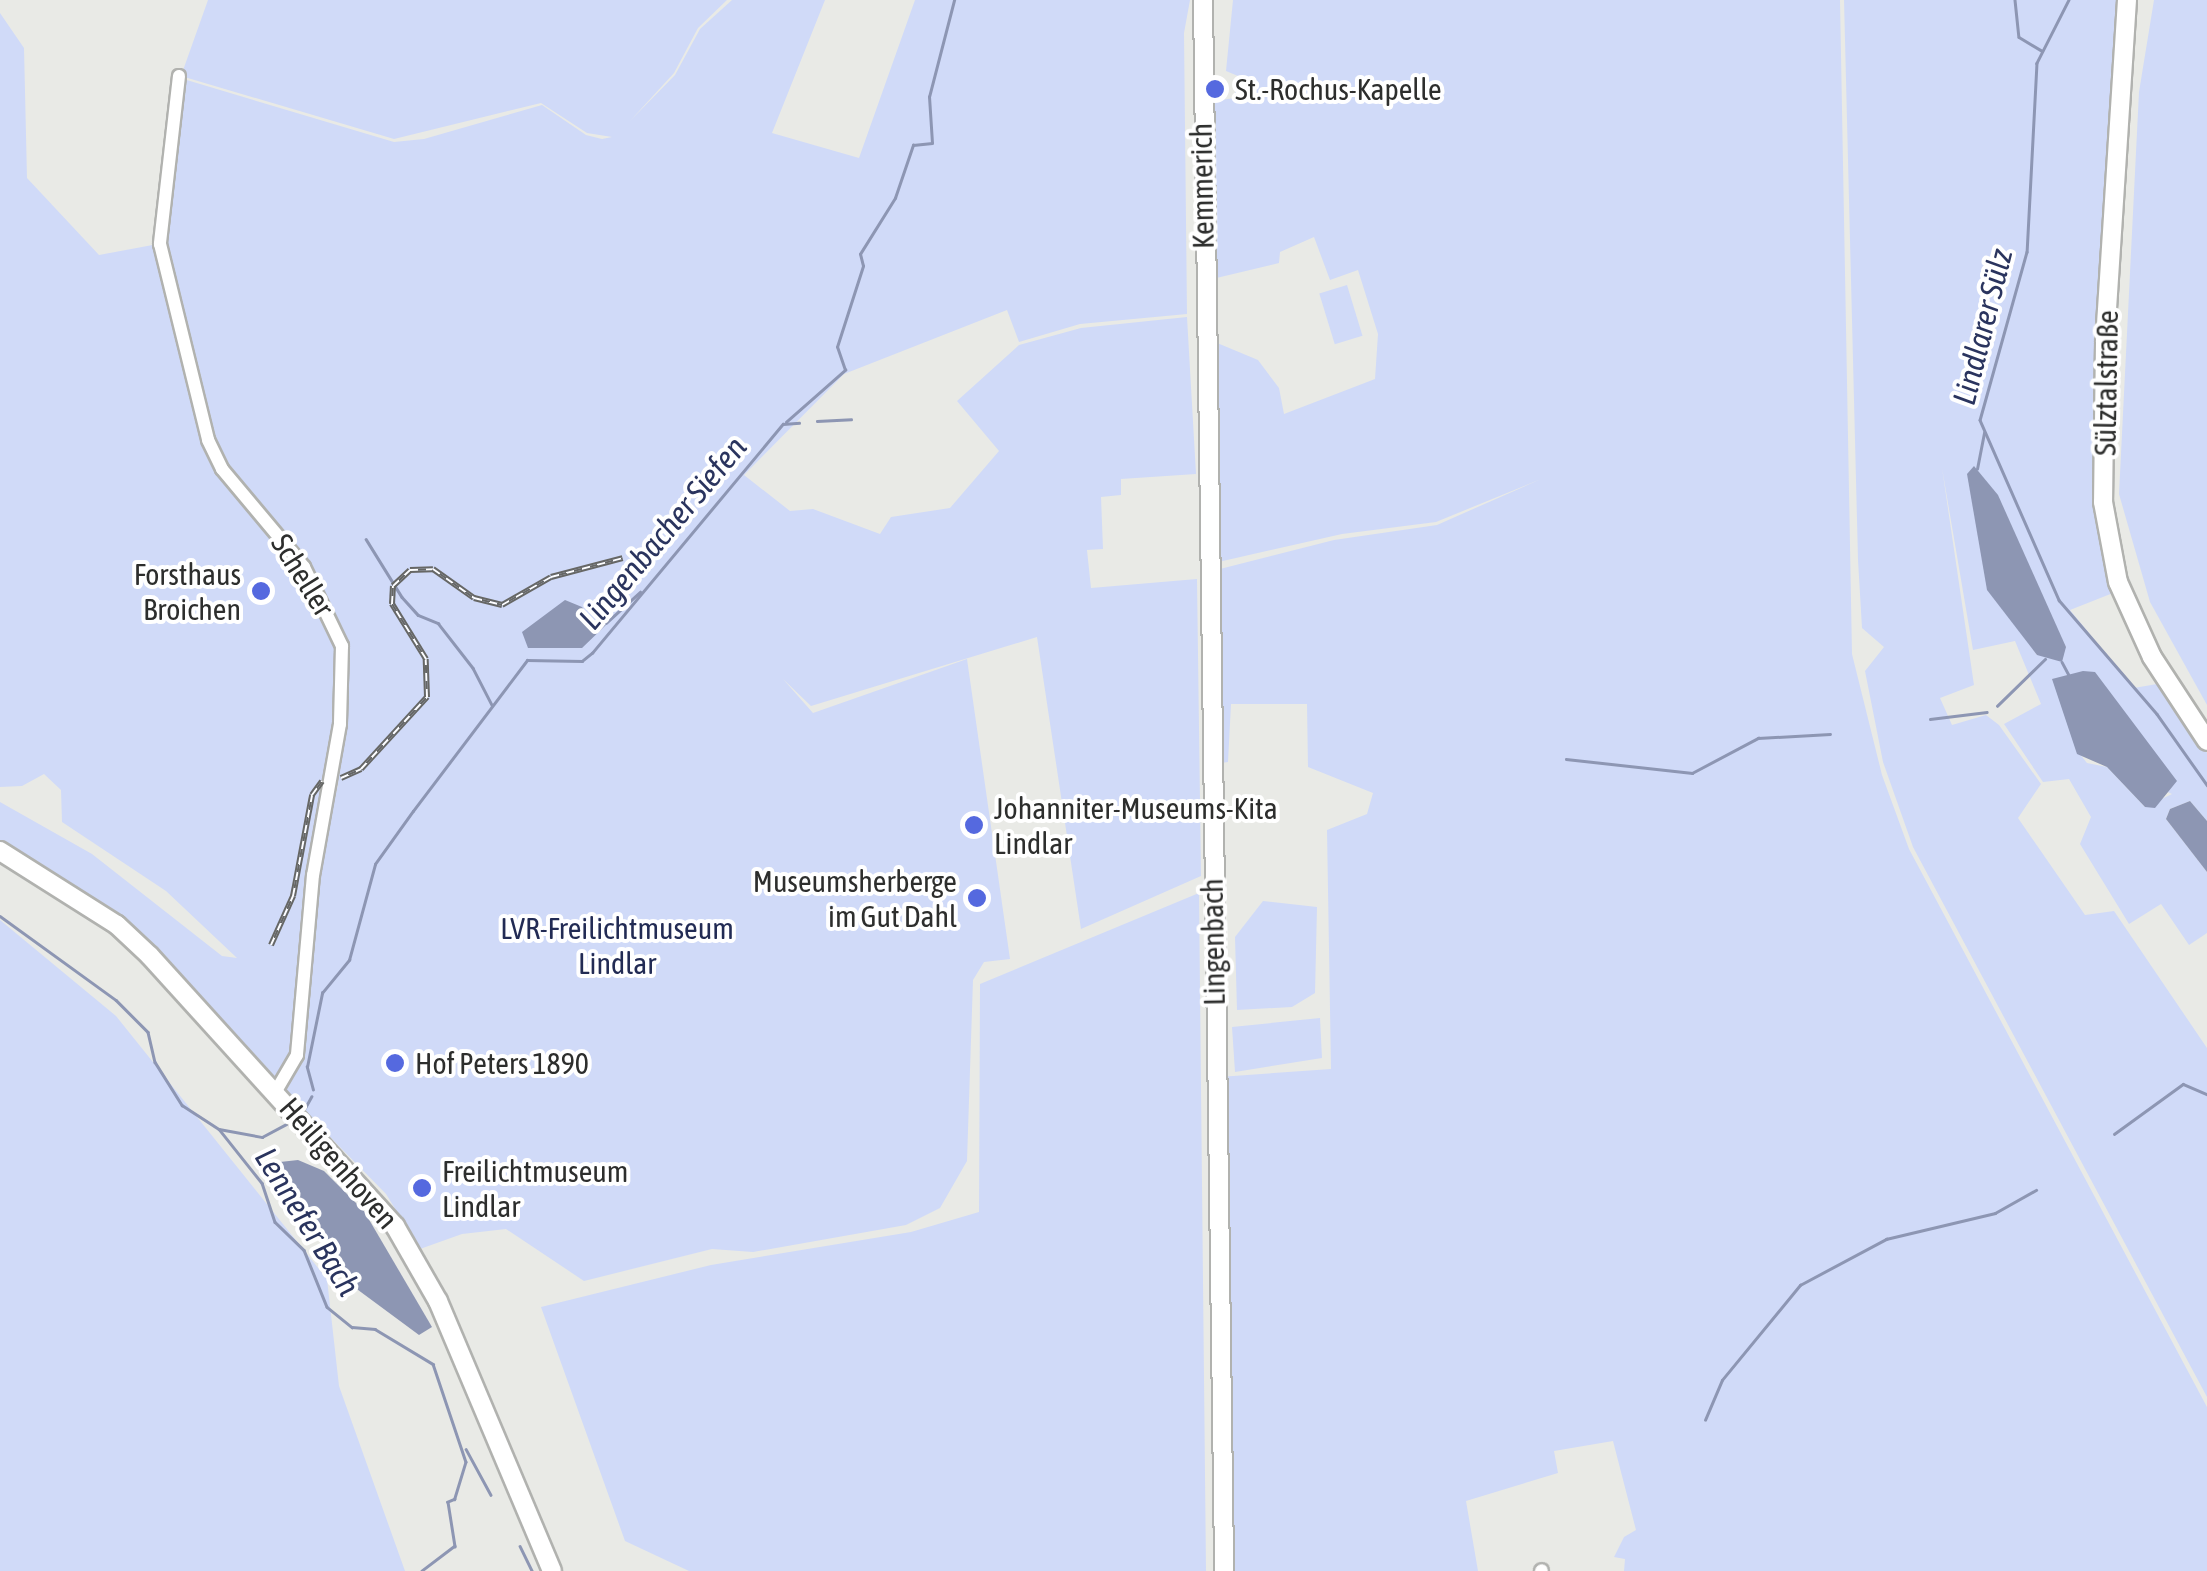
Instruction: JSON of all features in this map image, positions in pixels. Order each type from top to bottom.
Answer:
[{"type":"main road","name":"Kemmerich","points":[[1203,0],[1204,313]]},
{"type":"main road","name":"Sülztalstraße","points":[[2127,0],[2105,342],[2104,502],[2118,582],[2152,657],[2207,741]]},
{"type":"main road","name":"Lingenbach","points":[[1204,313],[1224,1571]]},
{"type":"main road","name":"Heiligenhoven","points":[[0,851],[117,925],[364,1186],[419,1262],[552,1571]]},
{"type":"street","name":"Scheller","points":[[179,76],[160,244],[208,440],[222,469],[304,567],[342,646],[340,724],[312,875],[297,1055],[276,1091]]},
{"type":"green space","name":"LVR-Freilichtmuseum Lindlar","points":[[208,0],[727,0],[698,28],[674,73],[630,121],[675,75],[700,29],[732,0],[825,0],[772,133],[859,158],[915,0],[1190,0],[1184,33],[1187,314],[1080,324],[1019,342],[1007,310],[844,374],[744,475],[790,511],[813,509],[880,534],[891,517],[950,508],[999,451],[957,401],[1019,345],[1081,328],[1187,317],[1196,474],[1121,479],[1121,495],[1101,497],[1103,549],[1087,550],[1091,588],[1197,579],[1201,876],[1081,929],[1037,637],[811,706],[783,679],[813,713],[967,659],[1010,959],[984,962],[973,980],[967,1161],[940,1208],[906,1225],[753,1252],[712,1249],[584,1281],[506,1229],[462,1234],[420,1249],[386,1194],[283,1089],[300,1062],[322,848],[338,785],[347,646],[307,562],[232,475],[212,441],[162,244],[180,78],[394,142],[424,139],[542,105],[586,135],[612,137],[587,133],[541,103],[394,139],[181,76]]},
{"type":"green space","points":[[1233,0],[1840,0],[1852,654],[1882,775],[1909,849],[2207,1407],[2207,1571],[1624,1571],[1625,1559],[1614,1557],[1624,1537],[1636,1530],[1613,1441],[1554,1451],[1558,1473],[1466,1501],[1478,1571],[1228,1571],[1219,1077],[1331,1069],[1327,830],[1367,814],[1373,793],[1308,767],[1307,704],[1231,704],[1228,762],[1221,763],[1220,569],[1334,540],[1437,525],[1541,479],[1436,522],[1342,534],[1214,563],[1210,340],[1258,360],[1279,388],[1284,414],[1375,379],[1378,334],[1358,270],[1330,280],[1314,237],[1280,252],[1279,263],[1208,280],[1203,103],[1234,98],[1238,76],[1226,71]]},
{"type":"green space","points":[[1844,0],[2118,0],[2098,340],[2113,593],[2070,610],[2134,688],[2157,684],[2207,753],[2207,821],[2190,801],[2170,809],[2166,819],[2207,872],[2207,933],[2189,945],[2161,904],[2129,924],[2080,844],[2091,817],[2069,779],[2043,782],[2004,724],[2041,704],[2015,641],[1973,650],[1942,468],[1974,685],[1940,698],[1952,725],[1986,715],[1999,725],[2041,784],[2018,818],[2085,915],[2114,911],[2207,1048],[2207,1397],[1913,847],[1883,762],[1865,671],[1884,647],[1862,628]],"holes":[[[2023,558],[2046,612],[2066,647],[2037,655],[2018,627]],[[2075,748],[2172,794],[2145,807],[2107,767],[2087,763]]]},
{"type":"green space","points":[[2154,0],[2207,0],[2207,705],[2150,602],[2119,494],[2139,92]]},
{"type":"green space","points":[[0,13],[24,48],[27,178],[99,255],[158,244],[200,429],[301,567],[339,647],[331,766],[291,1057],[275,1078],[155,950],[0,845],[0,802],[92,854],[222,956],[237,958],[166,891],[62,822],[61,790],[44,774],[22,786],[0,787]]},
{"type":"green space","points":[[1347,285],[1362,336],[1335,344],[1319,293]]},
{"type":"green space","points":[[1199,893],[1206,1571],[689,1571],[625,1541],[541,1307],[711,1265],[911,1232],[979,1212],[980,984]]},
{"type":"green space","points":[[1263,901],[1317,907],[1315,993],[1292,1007],[1237,1010],[1235,937]]},
{"type":"green space","points":[[0,920],[116,1016],[327,1279],[339,1386],[405,1571],[0,1571]]},
{"type":"green space","points":[[1320,1018],[1322,1058],[1235,1072],[1232,1027]]},
{"type":"shaded area","points":[[1974,466],[1998,495],[2066,647],[2062,662],[2037,655],[1987,590],[1967,474]]},
{"type":"shaded area","points":[[565,600],[582,607],[597,628],[607,624],[582,648],[528,648],[522,632]]},
{"type":"shaded area","points":[[2095,672],[2177,781],[2155,808],[2145,807],[2107,767],[2077,754],[2052,679]]},
{"type":"shaded area","points":[[2190,801],[2207,821],[2207,872],[2166,819],[2170,809]]},
{"type":"shaded area","points":[[298,1160],[324,1171],[364,1211],[432,1327],[419,1335],[350,1284],[277,1172],[280,1162]]},
{"type":"waterway","name":"Lingenbacher Siefen","points":[[786,422],[845,370],[837,347],[863,266],[860,254],[895,198],[913,145],[932,143],[929,97],[954,0]]},
{"type":"waterway","points":[[2015,0],[2019,37],[2042,51]]},
{"type":"waterway","name":"Lindlarer Sülz","points":[[2069,0],[2037,63],[2027,252],[1980,420],[2059,600],[2157,714],[2207,785]]},
{"type":"waterway","name":"Lingenbacher Siefen","points":[[817,421],[851,419]]},
{"type":"waterway","name":"Lingenbacher Siefen","points":[[313,1090],[307,1067],[322,993],[349,960],[375,864],[413,811],[527,660],[582,661],[592,653],[783,424],[799,423]]},
{"type":"waterway","points":[[1977,469],[1984,433]]},
{"type":"waterway","points":[[366,539],[402,597],[418,615],[438,623],[473,668],[492,705]]},
{"type":"waterway","points":[[606,623],[640,592]]},
{"type":"waterway","points":[[1997,706],[2045,659]]},
{"type":"waterway","points":[[2062,662],[2070,677]]},
{"type":"waterway","points":[[1930,719],[1987,712]]},
{"type":"waterway","points":[[1566,759],[1692,773],[1758,738],[1830,734]]},
{"type":"waterway","name":"Lennefer Bach","points":[[0,916],[116,1000],[148,1032],[155,1062],[182,1105],[219,1129],[262,1183],[275,1222],[304,1250],[327,1307],[352,1327],[375,1329],[433,1364],[466,1462],[455,1499],[448,1502],[455,1546],[422,1571]]},
{"type":"waterway","points":[[2114,1134],[2183,1084],[2207,1094]]},
{"type":"waterway","name":"Lingenbacher Siefen","points":[[305,1108],[311,1097]]},
{"type":"waterway","name":"Lingenbacher Siefen","points":[[219,1129],[262,1137],[288,1123]]},
{"type":"waterway","points":[[1705,1420],[1722,1380],[1800,1285],[1886,1239],[1995,1213],[2036,1190]]},
{"type":"waterway","points":[[466,1449],[491,1495]]},
{"type":"waterway","points":[[520,1546],[532,1571]]},
{"type":"railway","points":[[341,778],[361,769],[427,697],[426,659],[392,604],[393,586],[410,570],[433,569],[474,598],[502,605],[551,577],[623,558]]},
{"type":"railway","points":[[271,945],[293,896],[312,795],[322,781]]},
{"type":"place","name":"St.-Rochus-Kapelle","points":[[1215,89]]},
{"type":"place","name":"Forsthaus Broichen","points":[[261,591]]},
{"type":"place","name":"Johanniter-Museums-Kita Lindlar","points":[[974,825]]},
{"type":"place","name":"Museumsherberge im Gut Dahl","points":[[977,898]]},
{"type":"place","name":"Hof Peters 1890","points":[[395,1063]]},
{"type":"place","name":"Freilichtmuseum Lindlar","points":[[422,1188]]}]
